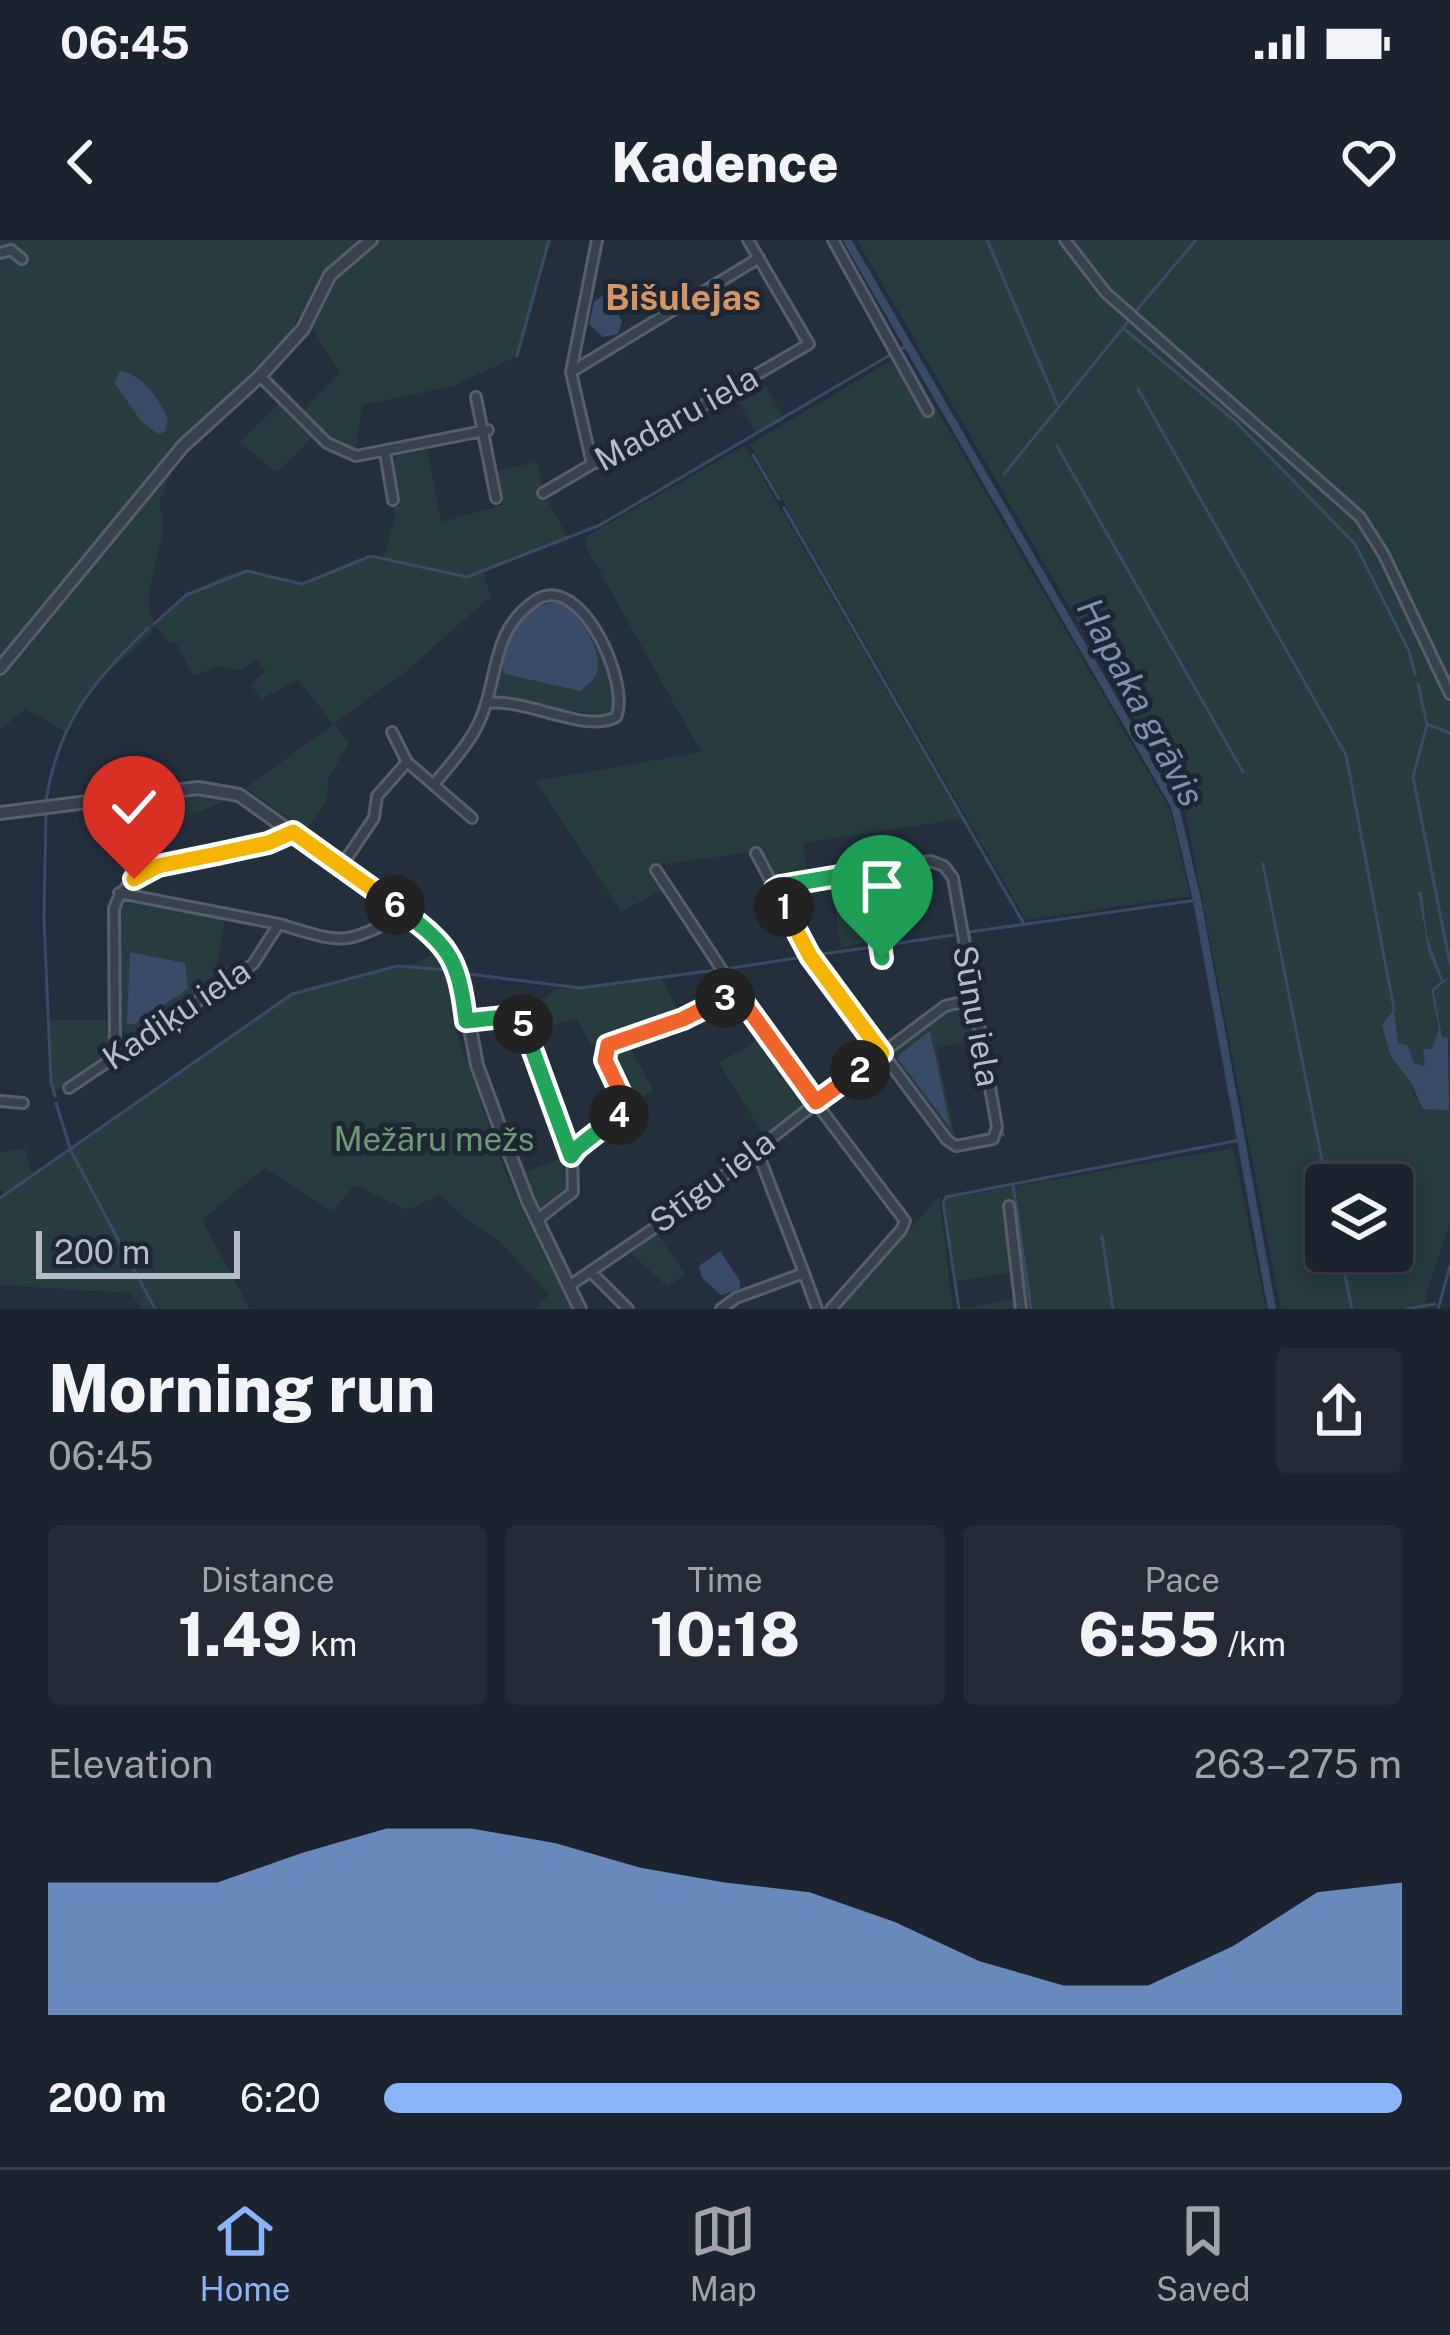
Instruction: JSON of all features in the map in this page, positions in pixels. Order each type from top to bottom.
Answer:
[{"type":"street","points":[[0,668],[183,446],[260,376],[303,329],[330,275],[371,240]]},
{"type":"street","points":[[592,464],[571,372],[597,240]]},
{"type":"street","points":[[571,372],[759,259],[748,240]]},
{"type":"street","points":[[833,240],[928,411]]},
{"type":"street","points":[[1065,240],[1106,293],[1360,517],[1384,554],[1450,694]]},
{"type":"street","points":[[0,253],[11,250],[22,259]]},
{"type":"street","name":"Madaru iela","points":[[543,493],[809,344],[759,259]]},
{"type":"street","points":[[576,347],[591,357]]},
{"type":"street","points":[[260,376],[339,451],[356,456],[485,431]]},
{"type":"street","points":[[476,397],[496,498]]},
{"type":"street","points":[[385,452],[393,500]]},
{"type":"street","points":[[434,784],[472,736],[486,703],[494,658],[505,634],[533,602],[554,595],[573,603],[599,637],[621,703],[616,717],[605,723],[583,722],[520,703],[486,703]]},
{"type":"street","points":[[392,733],[407,762],[472,818]]},
{"type":"street","points":[[342,865],[374,818],[377,796],[407,762]]},
{"type":"street","points":[[0,813],[198,788],[239,796],[406,914],[445,948],[459,970],[477,1065],[536,1220],[580,1309]]},
{"type":"street","points":[[115,1054],[114,909],[119,893],[145,870],[268,843],[293,832]]},
{"type":"street","points":[[756,853],[810,956],[882,1053]]},
{"type":"street","name":"Sūnu iela","points":[[775,889],[931,861],[950,871],[997,1127],[995,1137],[953,1145],[882,1053]]},
{"type":"street","points":[[656,870],[736,992],[904,1221],[902,1230],[831,1309]]},
{"type":"street","points":[[869,871],[882,958]]},
{"type":"street","points":[[119,893],[279,924],[340,941],[406,914]]},
{"type":"street","name":"Kadiķu iela","points":[[69,1088],[254,964],[279,924]]},
{"type":"street","points":[[571,1156],[623,1109],[624,1100],[604,1056],[608,1045],[683,1019],[736,992]]},
{"type":"street","name":"Stīgu iela","points":[[569,1286],[675,1214],[945,1006],[974,999]]},
{"type":"street","points":[[466,1021],[512,1016],[522,1023],[571,1156],[573,1192],[536,1220]]},
{"type":"street","points":[[0,1100],[23,1103]]},
{"type":"street","points":[[756,1148],[817,1309]]},
{"type":"street","points":[[1009,1206],[1021,1309]]},
{"type":"street","points":[[591,1272],[628,1309]]},
{"type":"street","points":[[721,1309],[742,1295],[804,1273]]},
{"type":"green space","points":[[0,240],[550,240],[517,356],[453,386],[362,405],[356,449],[338,445],[303,410],[340,373],[308,322],[298,316],[292,332],[167,456],[173,466],[159,504],[162,534],[150,594],[154,623],[212,581],[239,572],[298,583],[353,562],[384,557],[394,507],[401,505],[393,463],[397,456],[427,449],[441,522],[503,505],[497,471],[537,462],[543,493],[569,539],[483,572],[491,596],[410,668],[334,724],[349,743],[328,779],[327,800],[308,827],[303,829],[246,788],[333,724],[298,680],[261,699],[251,685],[266,671],[257,660],[241,670],[219,666],[193,676],[176,643],[154,625],[151,634],[99,680],[66,732],[25,709],[0,730]]},
{"type":"green space","points":[[857,240],[1450,240],[1450,1049],[1448,1038],[1442,1038],[1434,991],[1443,981],[1427,936],[1424,906],[1423,925],[1441,982],[1431,990],[1439,1028],[1432,1050],[1423,1055],[1426,1066],[1414,1063],[1407,1045],[1398,1043],[1393,1010],[1382,1025],[1390,1055],[1411,1083],[1414,1097],[1450,1109],[1450,1222],[1425,1297],[1427,1309],[1281,1309],[1184,805]]},
{"type":"green space","points":[[904,353],[1170,810],[1190,896],[1026,920],[750,444]]},
{"type":"green space","points":[[761,379],[783,416],[756,432],[734,395]]},
{"type":"green space","points":[[280,403],[313,437],[277,472],[239,443]]},
{"type":"green space","points":[[744,446],[961,819],[803,843],[808,878],[780,883],[759,851],[650,866],[663,889],[621,912],[536,781],[701,752],[585,545],[587,536]]},
{"type":"green space","points":[[555,597],[580,618],[597,645],[616,708],[612,715],[560,710],[523,698],[494,699],[492,675],[509,633],[527,610]],"holes":[[[531,612],[546,682],[523,676],[517,633]]]},
{"type":"green space","points":[[206,796],[228,799],[134,842],[125,834],[121,810],[111,804]]},
{"type":"green space","points":[[866,876],[876,940],[841,947],[831,881]]},
{"type":"green space","points":[[122,899],[226,915],[217,965],[236,968],[132,1037],[119,1030],[119,908]]},
{"type":"green space","name":"Mežāru mežs","points":[[435,953],[452,977],[457,1034],[507,1177],[571,1309],[536,1309],[549,1294],[499,1241],[440,1195],[407,1210],[355,1185],[332,1211],[264,1168],[202,1220],[250,1309],[142,1309],[131,1293],[0,1285],[0,1198],[5,1194],[0,1189],[0,1153],[25,1148],[33,1176],[292,994],[410,965]]},
{"type":"green space","points":[[661,978],[682,1016],[591,1045],[576,1018],[533,1033],[527,1013],[556,988]]},
{"type":"green space","points":[[970,1004],[976,1040],[936,1048],[956,1140],[952,1140],[887,1055],[949,1007]]},
{"type":"green space","points":[[47,1020],[107,1020],[105,1056],[52,1094]]},
{"type":"green space","points":[[763,1037],[809,1101],[765,1137],[719,1063]]},
{"type":"green space","points":[[627,1041],[653,1090],[631,1106],[609,1060],[613,1047]]},
{"type":"green space","points":[[1233,1148],[1266,1309],[960,1309],[1013,1299],[1009,1273],[955,1281],[944,1199]]},
{"type":"green space","points":[[562,1158],[567,1189],[542,1210],[525,1172]]},
{"type":"green space","points":[[939,1197],[953,1309],[839,1309]]},
{"type":"green space","points":[[657,1233],[685,1274],[668,1287],[631,1253]]},
{"type":"water","points":[[602,296],[611,298],[622,322],[618,334],[603,337],[589,324],[594,302]]},
{"type":"water","points":[[120,371],[136,377],[154,395],[168,418],[165,432],[158,434],[142,422],[114,383]]},
{"type":"water","points":[[560,602],[583,624],[597,657],[595,677],[581,691],[505,674],[503,667],[509,641],[525,618],[537,607]]},
{"type":"water","points":[[1418,892],[1422,892],[1427,936],[1443,980],[1449,978],[1434,991],[1442,1037],[1448,1038],[1449,1110],[1423,1109],[1390,1055],[1382,1025],[1394,1009],[1398,1043],[1407,1045],[1414,1063],[1425,1066],[1423,1049],[1432,1049],[1439,1028],[1431,990],[1441,981],[1429,954]]},
{"type":"water","points":[[130,952],[185,963],[188,989],[133,1025],[127,1023]]},
{"type":"water","points":[[930,1031],[951,1129],[898,1059]]},
{"type":"water","points":[[720,1251],[740,1281],[739,1290],[721,1295],[702,1278],[699,1266]]},
{"type":"waterway","points":[[517,356],[549,240]]},
{"type":"waterway","name":"Hapaka grāvis","points":[[847,240],[1175,806],[1197,900],[1272,1309]]},
{"type":"waterway","points":[[987,240],[1057,404]]},
{"type":"waterway","points":[[1135,312],[1196,240]]},
{"type":"waterway","points":[[1004,474],[1128,322]]},
{"type":"waterway","points":[[1123,328],[1235,421],[1355,544],[1409,651],[1415,674]]},
{"type":"waterway","points":[[899,350],[907,346]]},
{"type":"waterway","points":[[154,624],[186,595],[247,571],[302,584],[371,556],[467,577],[600,525],[890,355]]},
{"type":"waterway","points":[[1138,389],[1346,755],[1394,1009]]},
{"type":"waterway","points":[[1057,446],[1243,772]]},
{"type":"waterway","points":[[753,455],[779,499]]},
{"type":"waterway","points":[[784,508],[1024,924]]},
{"type":"waterway","points":[[46,801],[59,749],[81,705],[148,628]]},
{"type":"waterway","points":[[1418,684],[1427,725],[1413,777],[1450,964]]},
{"type":"waterway","points":[[1429,725],[1450,733]]},
{"type":"waterway","points":[[46,811],[44,919],[55,1096]]},
{"type":"waterway","points":[[1263,864],[1323,1164]]},
{"type":"waterway","points":[[1003,1135],[969,932],[1197,900]]},
{"type":"waterway","points":[[886,945],[953,935]]},
{"type":"waterway","points":[[815,955],[874,947]]},
{"type":"waterway","points":[[731,968],[803,957]]},
{"type":"waterway","points":[[0,1198],[292,994],[397,966],[449,970]]},
{"type":"waterway","points":[[469,974],[580,988],[716,970]]},
{"type":"waterway","points":[[56,1103],[71,1151],[155,1309]]},
{"type":"waterway","points":[[959,1309],[946,1197],[1240,1140]]},
{"type":"waterway","points":[[1013,1185],[1031,1309]]},
{"type":"waterway","points":[[1102,1236],[1113,1309]]},
{"type":"waterway","points":[[1438,1309],[1450,1266]]},
{"type":"waterway","points":[[1344,1272],[1352,1309]]},
{"type":"waterway","points":[[1407,1309],[1435,1304]]},
{"type":"district","name":"Bišulejas","points":[[683,297]]},
{"type":"route","points":[[134,879],[158,866],[268,843],[293,832],[445,948],[459,970],[466,1021],[512,1016],[522,1023],[571,1156],[623,1109],[624,1100],[604,1056],[608,1045],[683,1019],[736,992],[816,1102],[882,1053],[810,956],[775,889],[869,871],[882,958]]}]
